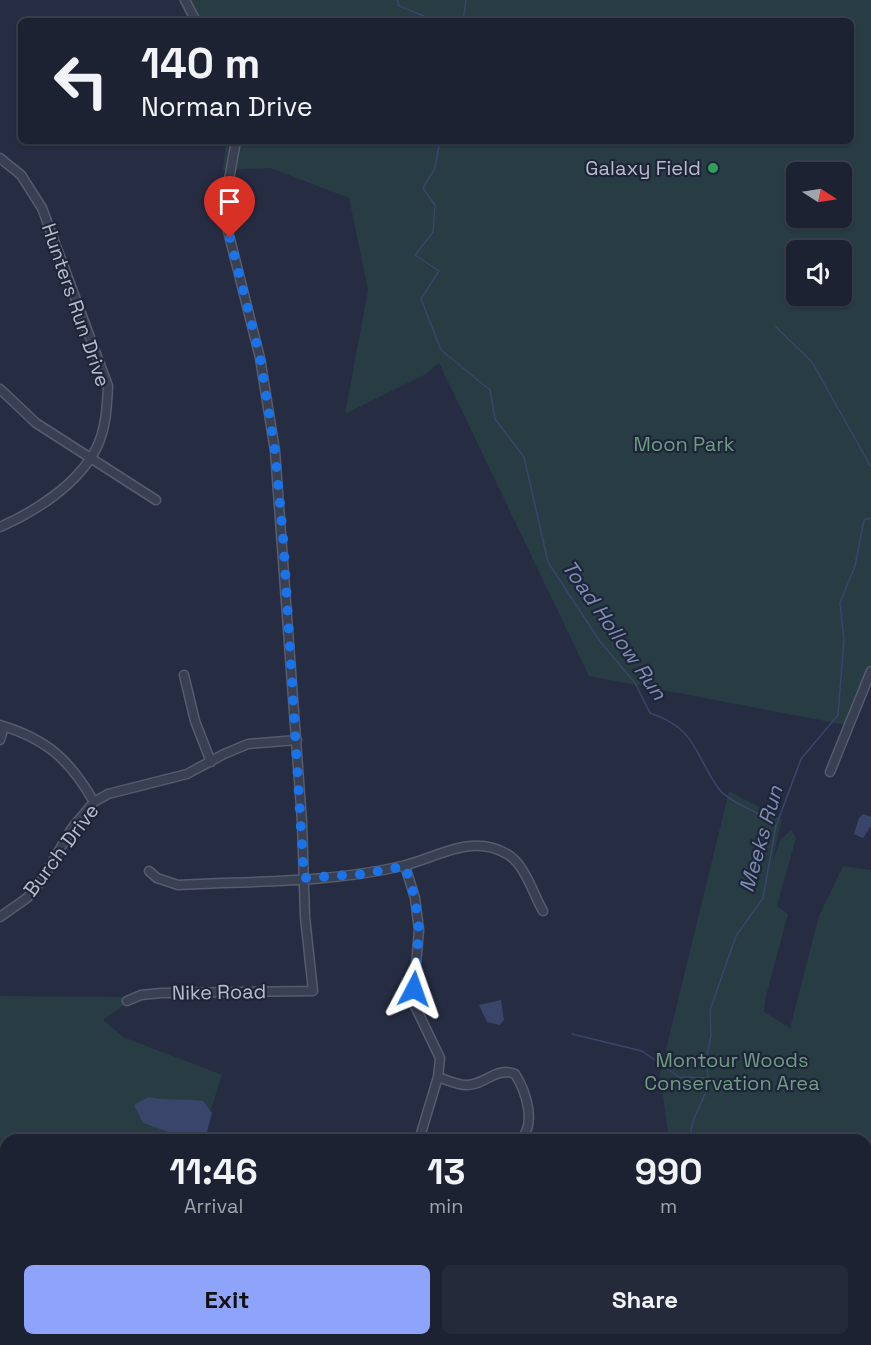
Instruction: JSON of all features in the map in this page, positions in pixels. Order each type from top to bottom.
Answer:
[{"type":"street","points":[[184,0],[194,18]]},
{"type":"street","points":[[235,144],[226,196],[226,223],[260,357],[275,451],[297,740],[304,878]]},
{"type":"street","name":"Hunters Run Drive","points":[[0,158],[21,175],[42,208],[108,386],[107,410],[102,432],[90,458],[57,493],[32,511],[0,527]]},
{"type":"street","points":[[0,389],[23,414],[156,500]]},
{"type":"street","points":[[830,772],[871,671]]},
{"type":"street","points":[[184,675],[195,720],[210,762]]},
{"type":"street","points":[[0,740],[2,726],[25,733],[57,752],[80,777],[94,802]]},
{"type":"street","name":"Burch Drive","points":[[0,917],[27,898],[42,880],[72,828],[94,802],[123,790],[187,774],[248,744],[297,740]]},
{"type":"street","points":[[149,871],[158,878],[178,885],[364,874],[405,866],[446,850],[485,846],[507,854],[515,860],[543,911]]},
{"type":"street","points":[[405,866],[415,898],[419,930],[414,989],[416,1006],[440,1058],[438,1077],[421,1134]]},
{"type":"street","name":"Nike Road","points":[[127,1001],[141,994],[313,991],[304,878]]},
{"type":"street","points":[[438,1077],[464,1085],[476,1084],[501,1072],[515,1074],[523,1086],[527,1106],[528,1126],[523,1134]]},
{"type":"green space","name":"Moon Park","points":[[178,0],[871,0],[871,675],[846,725],[589,676],[439,363],[426,374],[345,414],[368,290],[349,198],[270,168],[223,170],[226,144],[854,144],[854,18],[187,18]]},
{"type":"green space","name":"Montour Woods Conservation Area","points":[[729,791],[782,819],[772,862],[781,839],[791,830],[796,838],[777,906],[788,914],[766,996],[764,1012],[790,1028],[819,916],[843,866],[871,870],[871,1134],[668,1134],[660,1074]]},
{"type":"green space","points":[[0,996],[123,997],[125,1004],[103,1020],[123,1037],[222,1075],[203,1134],[0,1134]]},
{"type":"water","points":[[863,814],[871,817],[871,826],[863,838],[854,834],[859,818]]},
{"type":"water","points":[[501,1000],[504,1020],[500,1025],[487,1022],[479,1005]]},
{"type":"water","points":[[148,1097],[203,1101],[212,1113],[207,1134],[175,1134],[143,1123],[134,1105]]},
{"type":"waterway","points":[[397,0],[399,6],[424,16],[424,18]]},
{"type":"waterway","name":"Toad Hollow Run","points":[[463,18],[466,0]]},
{"type":"waterway","name":"Toad Hollow Run","points":[[439,144],[435,168],[423,188],[435,205],[433,232],[415,255],[439,271],[421,299],[441,350],[490,390],[495,419],[524,457],[548,562],[599,640],[635,683],[650,713],[666,719],[686,735],[723,793],[776,826]]},
{"type":"waterway","points":[[776,327],[812,362],[871,467]]},
{"type":"waterway","name":"Meeks Run","points":[[690,1134],[693,1121],[709,1085],[706,1060],[711,1036],[710,1010],[736,936],[763,898],[776,826],[801,759],[838,715],[844,640],[840,603],[855,566],[864,520],[871,518]]},
{"type":"waterway","points":[[572,1034],[642,1051],[679,1077],[708,1078]]},
{"type":"place","name":"Galaxy Field","points":[[713,168]]},
{"type":"route","points":[[230,238],[260,357],[275,451],[283,536],[304,878],[364,874],[405,866],[415,898],[419,930],[414,989]]}]
